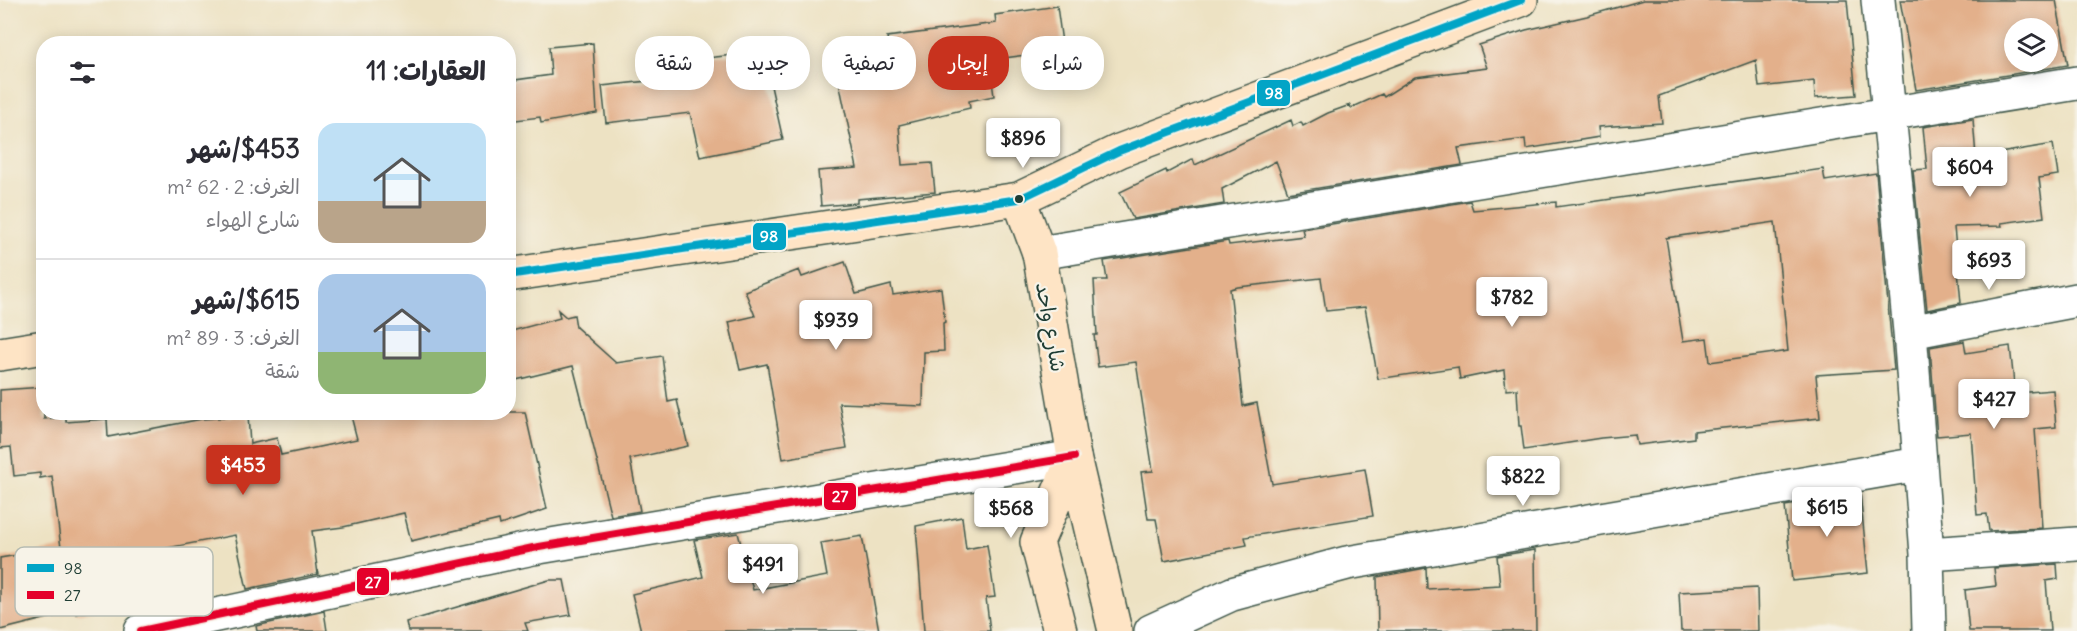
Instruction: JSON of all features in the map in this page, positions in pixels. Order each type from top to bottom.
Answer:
[{"type":"street","points":[[516,274],[1018,199],[1119,151],[1521,0]]},
{"type":"street","points":[[1878,0],[1910,332],[1927,554],[1929,631]]},
{"type":"street","points":[[1039,253],[2077,83]]},
{"type":"street","name":"شارع واحد","points":[[1018,199],[1039,253],[1074,457],[1115,631]]},
{"type":"street","points":[[1910,332],[2077,300]]},
{"type":"street","points":[[0,354],[36,348]]},
{"type":"street","points":[[213,616],[533,548],[1074,457]]},
{"type":"street","points":[[1060,631],[1037,542],[1074,457]]},
{"type":"street","points":[[1151,631],[1232,594],[1347,563],[1919,464]]},
{"type":"street","points":[[1927,554],[2077,544]]},
{"type":"street","points":[[141,631],[212,616]]},
{"type":"building","points":[[1643,0],[1847,0],[1856,95],[1815,98],[1814,81],[1759,87],[1756,60],[1659,96],[1662,123],[1598,127],[1599,137],[1526,149],[1525,139],[1458,148],[1462,165],[1288,193],[1276,161],[1222,189],[1224,204],[1133,219],[1120,192],[1166,170],[1167,173],[1193,159],[1195,165],[1291,120],[1293,126],[1301,122],[1303,126],[1350,105],[1351,108],[1382,94],[1384,97],[1415,77],[1487,68],[1479,45],[1526,30]]},
{"type":"building","points":[[1900,0],[2056,0],[2068,65],[2058,67],[2058,18],[2004,18],[2004,72],[2025,72],[1916,90]]},
{"type":"building","points":[[1057,6],[1061,36],[1021,36],[1021,56],[1009,57],[1009,36],[928,36],[928,90],[993,90],[994,96],[969,101],[970,108],[899,125],[902,165],[932,163],[935,192],[857,199],[857,203],[821,206],[818,171],[857,168],[841,90],[916,90],[916,36],[895,36],[996,23],[995,15]]},
{"type":"building","points":[[593,43],[597,113],[541,123],[540,117],[516,120],[516,80],[551,75],[549,47]]},
{"type":"building","points":[[726,56],[726,90],[772,90],[783,140],[700,157],[690,113],[606,123],[602,86],[635,82],[635,90],[714,90],[714,57]]},
{"type":"building","points":[[1973,119],[1976,157],[2053,144],[2058,175],[2039,178],[2044,217],[2001,223],[2002,226],[1954,227],[1961,303],[1927,310],[1913,170],[1927,169],[1923,127]]},
{"type":"building","points":[[1823,169],[1825,181],[1876,173],[1894,370],[1816,375],[1820,418],[1694,431],[1694,438],[1637,445],[1635,435],[1524,450],[1521,426],[1519,426],[1517,389],[1506,390],[1504,370],[1460,379],[1458,367],[1378,379],[1365,307],[1326,311],[1321,278],[1230,289],[1243,406],[1257,403],[1272,484],[1365,469],[1373,516],[1245,537],[1247,545],[1164,561],[1156,519],[1148,519],[1141,472],[1153,471],[1136,362],[1098,367],[1094,335],[1097,335],[1094,280],[1107,280],[1104,261],[1228,241],[1229,245],[1304,236],[1302,229],[1470,201],[1473,210],[1556,202],[1556,207]],"holes":[[[1775,222],[1788,351],[1710,362],[1707,338],[1683,341],[1666,238]]]},
{"type":"building","points":[[845,262],[856,294],[891,285],[893,295],[941,288],[945,322],[943,323],[944,351],[924,352],[923,406],[839,403],[847,448],[783,459],[767,364],[740,370],[729,322],[755,316],[745,291],[799,270],[802,277]]},
{"type":"building","points":[[558,310],[566,317],[574,315],[576,327],[616,363],[662,356],[668,402],[677,400],[688,446],[630,459],[640,511],[611,516],[573,366],[516,380],[516,330],[560,318]]},
{"type":"building","points":[[1964,341],[1966,353],[2010,346],[2015,393],[2053,390],[2056,427],[2035,429],[2042,528],[1989,531],[1987,514],[1977,515],[1971,433],[1937,436],[1930,347]]},
{"type":"building","points":[[36,388],[36,420],[66,420],[66,422],[107,420],[108,437],[197,420],[248,420],[250,444],[277,438],[281,455],[357,439],[352,420],[516,420],[516,412],[525,412],[547,509],[500,525],[499,520],[411,541],[404,513],[343,527],[312,531],[318,574],[247,589],[235,535],[172,547],[61,547],[52,476],[40,478],[40,473],[14,476],[11,447],[0,448],[0,390]]},
{"type":"building","points":[[1860,493],[1868,573],[1792,581],[1785,506]]},
{"type":"building","points":[[962,517],[966,549],[987,545],[995,597],[986,598],[990,631],[924,631],[916,526]]},
{"type":"building","points":[[738,533],[753,590],[827,576],[821,543],[862,536],[879,631],[641,631],[632,594],[703,577],[694,540]]},
{"type":"building","points":[[1535,550],[1536,631],[1378,631],[1377,577],[1426,568],[1427,589],[1500,585],[1497,556]]},
{"type":"building","points":[[15,556],[15,616],[56,616],[0,630],[0,558]]},
{"type":"building","points":[[2057,564],[2058,579],[2046,581],[2050,631],[1969,631],[1965,590],[1996,586],[1994,568]]},
{"type":"building","points":[[549,580],[564,580],[571,615],[525,623],[528,631],[408,631],[406,622]]},
{"type":"building","points":[[1757,588],[1758,631],[1681,631],[1679,592]]},
{"type":"building","points":[[324,611],[327,631],[257,631],[256,626]]},
{"type":"transit line","name":"98","points":[[516,274],[1019,199],[1119,151],[1521,0]]},
{"type":"transit line","name":"27","points":[[213,616],[533,548],[1074,457]]},
{"type":"transit line","name":"27","points":[[141,631],[212,616]]}]
